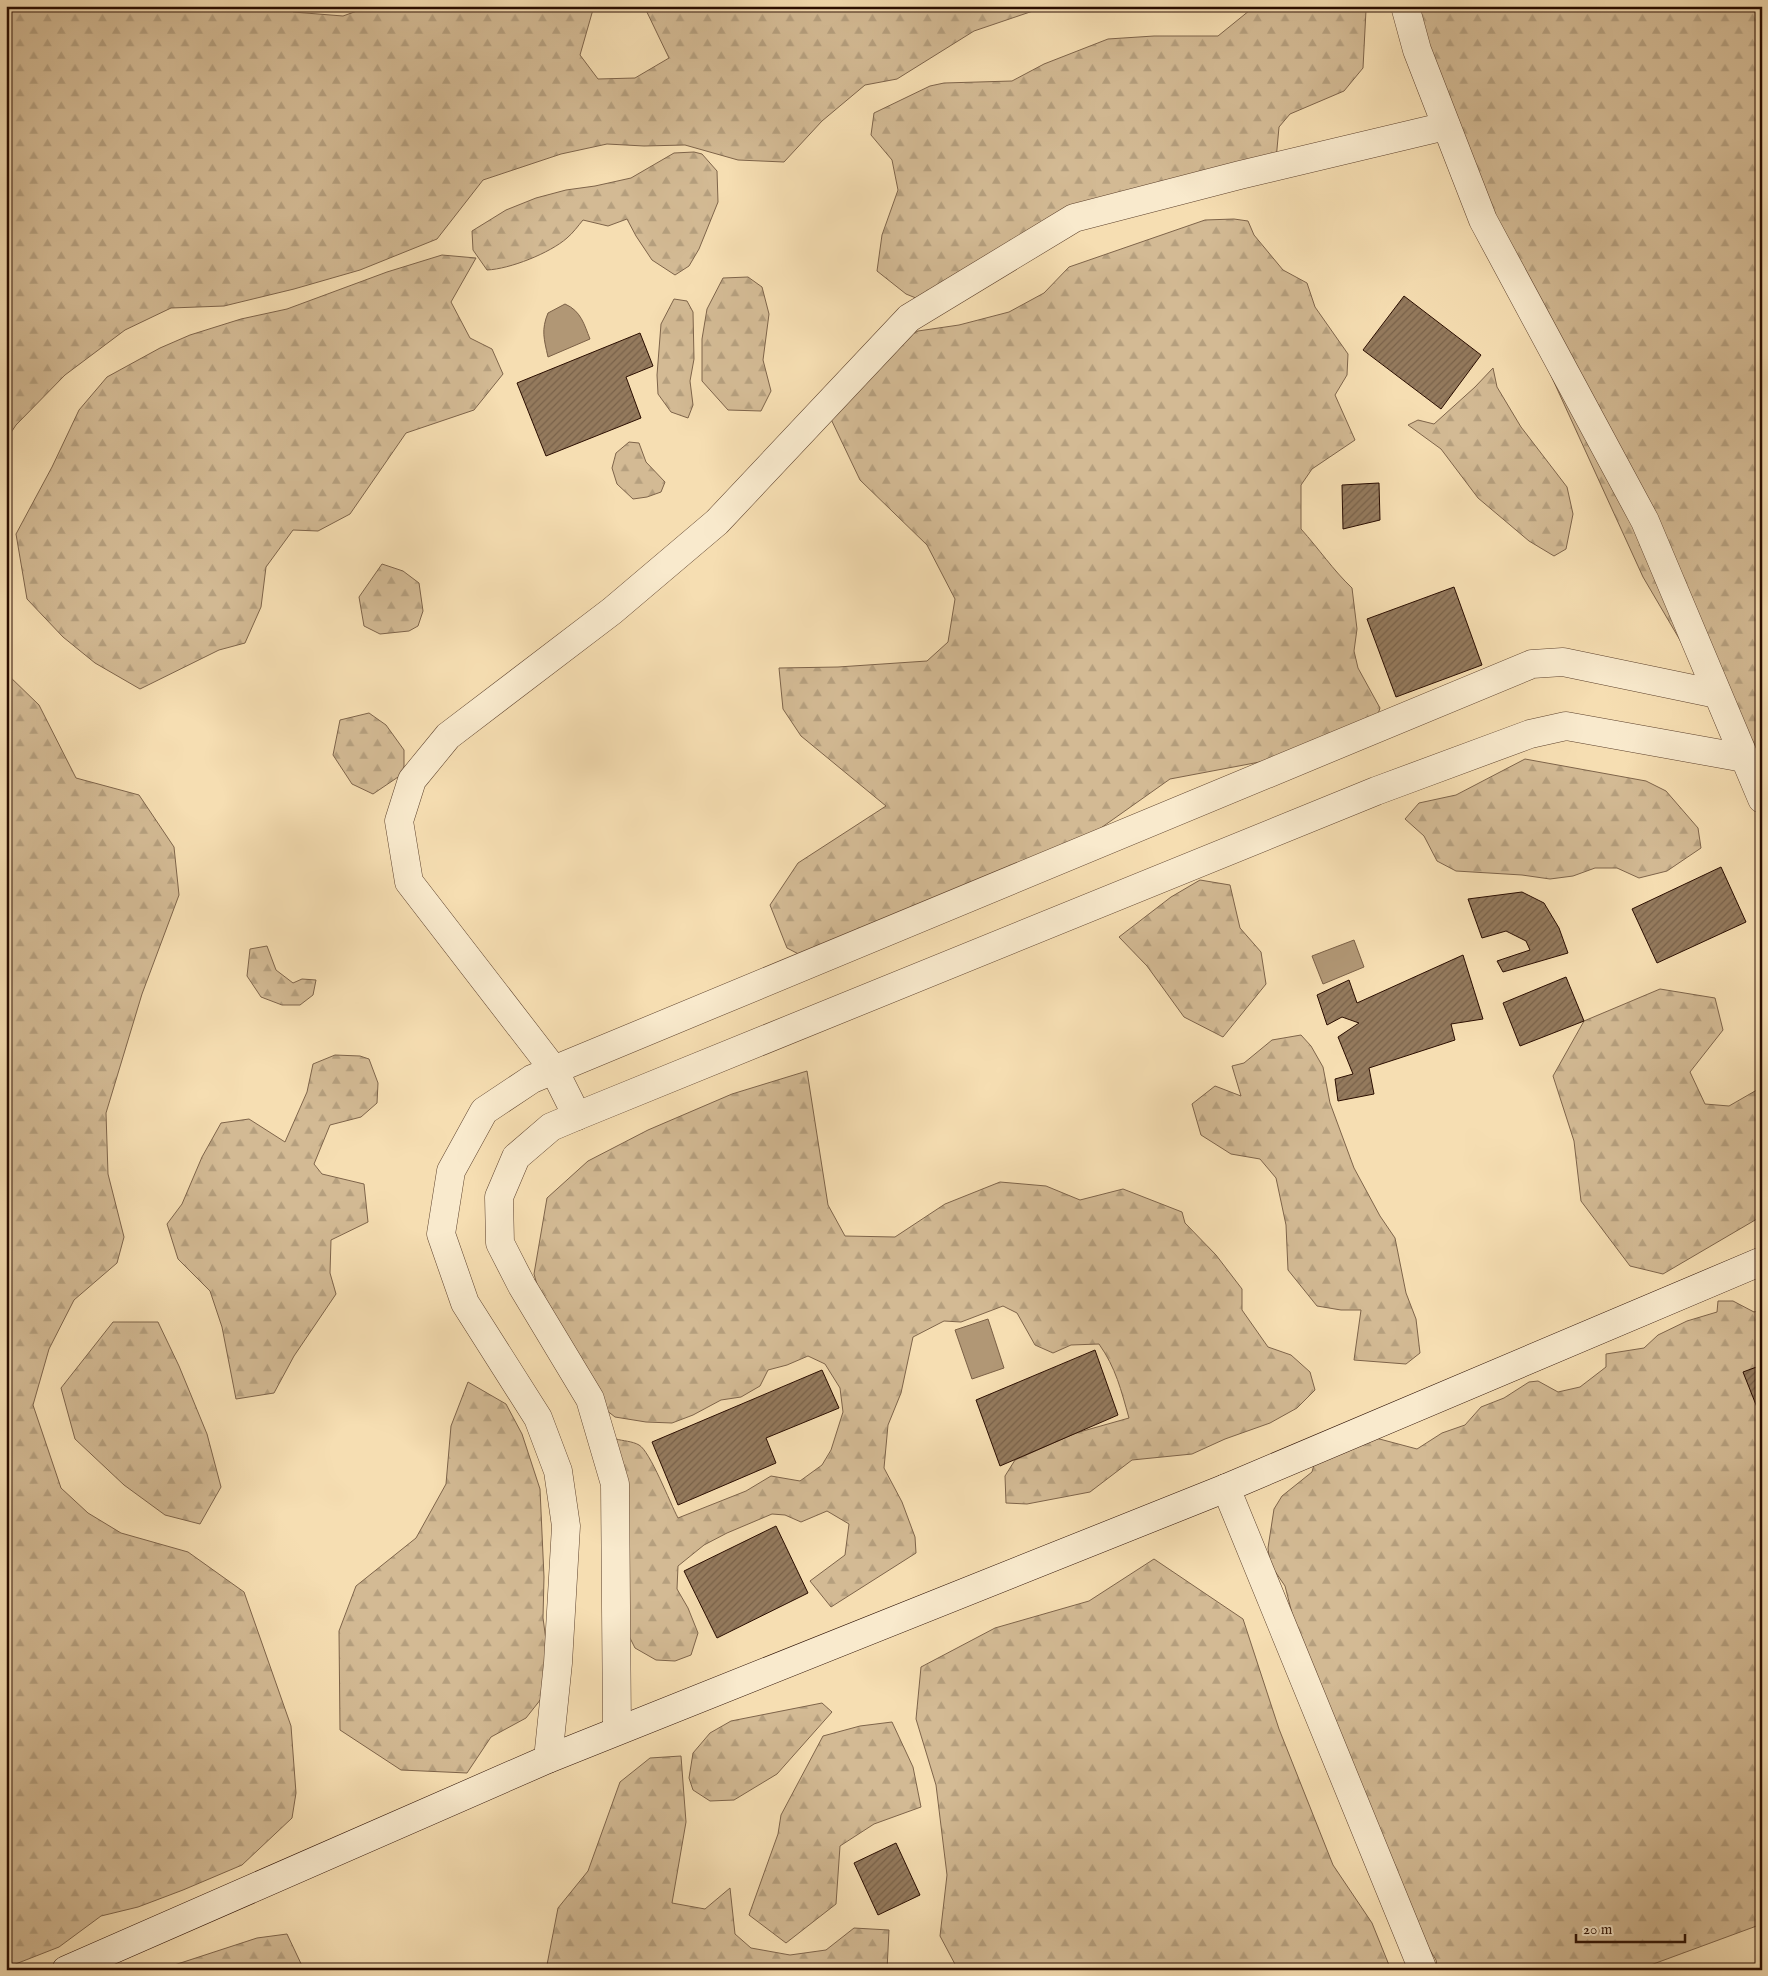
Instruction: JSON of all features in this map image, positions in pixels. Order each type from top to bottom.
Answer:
[{"type":"street","points":[[1405,6],[1417,50],[1483,220],[1645,520],[1762,799]]},
{"type":"street","points":[[577,1116],[554,1070],[409,882],[399,821],[412,780],[448,736],[612,611],[717,522],[909,318],[1074,218],[1240,175],[1446,126]]},
{"type":"street","points":[[548,1759],[558,1662],[566,1526],[558,1471],[538,1418],[465,1303],[441,1234],[450,1171],[484,1111],[532,1079],[1532,664],[1563,662],[1717,694]]},
{"type":"street","points":[[617,1730],[615,1484],[590,1399],[522,1286],[500,1243],[499,1197],[516,1157],[551,1127],[577,1116],[1376,791],[1530,734],[1566,726],[1744,758]]},
{"type":"street","points":[[66,1970],[617,1730],[1226,1488],[1762,1261]]},
{"type":"street","points":[[1226,1488],[1423,1970]]},
{"type":"green space","points":[[6,6],[291,6],[293,12],[343,16],[371,6],[594,6],[580,55],[598,79],[635,78],[669,58],[644,6],[1101,6],[1033,11],[974,31],[897,79],[865,85],[822,121],[784,162],[738,160],[685,145],[644,146],[607,144],[561,154],[483,180],[437,239],[360,270],[294,289],[224,306],[171,308],[125,330],[65,375],[16,425],[6,440]]},
{"type":"green space","points":[[1255,6],[1365,6],[1366,10],[1363,68],[1344,91],[1290,114],[1279,127],[1276,160],[1127,203],[938,307],[906,294],[877,271],[882,235],[898,190],[892,160],[871,135],[874,113],[930,86],[944,83],[1012,81],[1044,64],[1108,39],[1154,36],[1218,36]]},
{"type":"green space","points":[[1399,6],[1762,6],[1762,780],[1643,577],[1443,139]]},
{"type":"green space","points":[[694,152],[702,154],[717,171],[718,202],[699,249],[689,266],[675,275],[652,260],[627,219],[608,226],[583,220],[560,244],[507,267],[487,270],[473,250],[472,231],[506,210],[536,198],[566,190],[631,178],[674,153]]},
{"type":"green space","points":[[1234,219],[1248,221],[1254,235],[1283,270],[1307,283],[1315,307],[1348,354],[1347,375],[1335,395],[1355,440],[1312,469],[1301,485],[1301,529],[1352,588],[1357,629],[1354,651],[1358,668],[1380,708],[1376,720],[1302,754],[1170,779],[1098,830],[812,961],[787,948],[770,905],[798,863],[886,806],[801,736],[783,709],[779,668],[838,667],[927,661],[948,642],[955,599],[927,545],[860,480],[829,415],[868,357],[918,331],[959,325],[1009,312],[1044,293],[1069,267],[1205,220]]},
{"type":"green space","points":[[442,255],[476,258],[451,302],[470,338],[492,349],[503,374],[474,410],[406,433],[350,514],[318,531],[293,530],[266,567],[261,607],[245,643],[219,650],[140,689],[95,663],[63,637],[27,599],[16,534],[52,467],[79,410],[107,377],[160,348],[190,335],[241,319],[287,309],[387,272]]},
{"type":"green space","points":[[748,277],[762,287],[769,314],[763,360],[771,391],[761,411],[728,410],[702,381],[702,339],[707,309],[723,278]]},
{"type":"green space","points":[[674,299],[687,301],[693,312],[694,359],[690,381],[693,405],[688,418],[671,412],[658,394],[657,375],[661,324]]},
{"type":"green space","points":[[1493,368],[1497,387],[1521,427],[1567,487],[1573,514],[1566,549],[1554,556],[1529,541],[1478,498],[1441,449],[1408,425],[1418,420],[1434,424]]},
{"type":"green space","points":[[629,442],[639,443],[646,462],[665,482],[661,492],[633,499],[617,484],[612,468],[616,453]]},
{"type":"green space","points":[[382,564],[403,571],[419,583],[423,611],[418,626],[409,631],[380,634],[364,626],[359,597]]},
{"type":"green space","points":[[6,673],[39,705],[76,778],[139,795],[174,847],[179,895],[142,994],[106,1113],[108,1174],[124,1237],[117,1263],[74,1300],[49,1349],[33,1405],[61,1488],[88,1513],[121,1533],[188,1552],[244,1592],[291,1726],[296,1793],[292,1818],[242,1865],[138,1907],[101,1916],[59,1947],[6,1966]]},
{"type":"green space","points":[[369,713],[386,725],[404,750],[404,769],[401,775],[373,794],[352,784],[333,755],[340,720]]},
{"type":"green space","points":[[1525,759],[1646,781],[1666,791],[1698,828],[1701,848],[1667,871],[1639,878],[1617,868],[1595,868],[1573,876],[1550,879],[1522,875],[1456,871],[1437,861],[1424,836],[1405,819],[1419,803],[1456,795]]},
{"type":"green space","points":[[1200,880],[1230,885],[1240,928],[1261,952],[1266,984],[1223,1037],[1184,1017],[1147,966],[1119,937],[1171,897]]},
{"type":"green space","points":[[267,946],[276,970],[293,983],[302,979],[316,980],[313,995],[300,1005],[282,1005],[261,997],[247,976],[250,949]]},
{"type":"green space","points":[[1660,989],[1715,998],[1723,1030],[1690,1072],[1705,1104],[1729,1106],[1762,1087],[1762,1216],[1663,1274],[1630,1266],[1581,1201],[1574,1141],[1553,1076],[1584,1021]]},
{"type":"green space","points":[[1301,1035],[1311,1046],[1323,1067],[1330,1103],[1354,1168],[1380,1216],[1395,1238],[1406,1293],[1416,1319],[1420,1353],[1406,1364],[1354,1360],[1361,1310],[1341,1310],[1317,1306],[1288,1270],[1286,1225],[1276,1178],[1260,1159],[1231,1154],[1201,1135],[1192,1104],[1215,1086],[1241,1096],[1232,1066],[1244,1063],[1272,1040]]},
{"type":"green space","points":[[335,1055],[360,1056],[369,1059],[378,1083],[377,1103],[361,1117],[330,1125],[314,1164],[322,1174],[364,1184],[368,1222],[331,1240],[330,1273],[336,1294],[294,1356],[274,1393],[236,1399],[222,1327],[210,1291],[178,1259],[167,1224],[182,1204],[202,1157],[221,1123],[249,1119],[285,1142],[307,1092],[313,1064]]},
{"type":"green space","points":[[807,1071],[828,1205],[845,1236],[895,1237],[945,1204],[1000,1182],[1046,1186],[1080,1200],[1123,1189],[1182,1212],[1185,1223],[1216,1255],[1242,1289],[1242,1310],[1268,1347],[1291,1355],[1310,1372],[1315,1390],[1297,1408],[1270,1423],[1225,1439],[1192,1454],[1132,1460],[1090,1492],[1027,1504],[1006,1503],[1005,1476],[1015,1460],[1076,1433],[1129,1418],[1117,1380],[1110,1362],[1099,1344],[1071,1345],[1053,1353],[1035,1345],[1017,1313],[1003,1306],[961,1322],[944,1321],[913,1337],[901,1393],[888,1425],[884,1468],[902,1502],[915,1537],[916,1553],[831,1607],[810,1581],[845,1555],[849,1524],[827,1511],[801,1522],[785,1515],[772,1514],[704,1545],[678,1566],[677,1589],[688,1608],[698,1633],[691,1655],[675,1661],[656,1660],[635,1648],[627,1632],[616,1439],[639,1445],[644,1449],[678,1518],[746,1491],[771,1476],[800,1481],[822,1465],[831,1450],[843,1412],[840,1388],[825,1364],[808,1356],[787,1365],[768,1370],[760,1386],[741,1397],[721,1400],[693,1415],[672,1423],[646,1422],[615,1417],[601,1406],[548,1323],[534,1274],[547,1198],[588,1161],[648,1130],[732,1094]]},
{"type":"green space","points":[[1718,1301],[1733,1301],[1754,1312],[1762,1310],[1762,1924],[1637,1970],[1438,1970],[1436,1960],[1422,1937],[1316,1682],[1293,1617],[1285,1586],[1270,1564],[1268,1548],[1274,1509],[1282,1496],[1312,1472],[1318,1449],[1372,1437],[1417,1449],[1442,1433],[1465,1425],[1481,1407],[1504,1398],[1529,1382],[1538,1381],[1558,1392],[1580,1387],[1606,1367],[1606,1354],[1644,1348],[1658,1335],[1687,1321],[1717,1312]]},
{"type":"green space","points":[[113,1322],[158,1322],[179,1366],[207,1434],[221,1487],[200,1524],[165,1515],[124,1485],[75,1439],[61,1388]]},
{"type":"green space","points":[[468,1382],[506,1404],[522,1434],[540,1489],[544,1577],[543,1618],[552,1685],[526,1718],[491,1737],[467,1773],[401,1770],[340,1730],[339,1631],[356,1586],[416,1538],[446,1484],[451,1426]]},
{"type":"green space","points":[[1154,1559],[1243,1619],[1279,1729],[1333,1865],[1372,1923],[1391,1970],[958,1970],[940,1936],[947,1875],[936,1785],[916,1719],[921,1667],[995,1628],[1089,1601]]},
{"type":"green space","points":[[822,1703],[832,1712],[777,1774],[734,1800],[710,1801],[693,1790],[689,1778],[693,1753],[710,1733],[731,1721]]},
{"type":"green space","points":[[892,1722],[913,1767],[921,1807],[874,1824],[840,1846],[836,1904],[786,1943],[749,1915],[778,1834],[781,1815],[823,1736],[860,1726]]},
{"type":"green space","points":[[681,1756],[686,1822],[672,1903],[705,1909],[730,1888],[735,1934],[751,1948],[790,1955],[826,1950],[854,1928],[889,1930],[887,1970],[546,1970],[558,1908],[588,1871],[620,1782],[650,1758]]},
{"type":"green space","points":[[287,1934],[304,1970],[159,1970],[257,1938]]},
{"type":"shaded area","points":[[565,304],[578,314],[584,323],[590,339],[548,357],[544,325],[548,313]]},
{"type":"shaded area","points":[[1354,940],[1364,967],[1323,984],[1312,956]]},
{"type":"shaded area","points":[[988,1319],[1004,1368],[972,1379],[955,1330]]},
{"type":"building","points":[[1404,296],[1481,355],[1441,409],[1363,350]]},
{"type":"building","points":[[640,333],[653,366],[626,377],[641,418],[546,456],[517,383]]},
{"type":"building","points":[[1379,483],[1380,520],[1343,529],[1342,485]]},
{"type":"building","points":[[1454,587],[1482,665],[1396,697],[1367,619]]},
{"type":"building","points":[[1721,867],[1746,922],[1657,963],[1632,909]]},
{"type":"building","points":[[1522,892],[1544,903],[1559,928],[1568,953],[1503,972],[1497,961],[1530,950],[1526,941],[1506,931],[1482,938],[1468,899]]},
{"type":"building","points":[[1463,955],[1483,1019],[1451,1024],[1455,1040],[1369,1068],[1374,1094],[1338,1101],[1335,1079],[1353,1074],[1338,1037],[1359,1023],[1342,1017],[1327,1025],[1317,995],[1349,980],[1357,1003]]},
{"type":"building","points":[[1566,977],[1584,1021],[1520,1046],[1503,1003]]},
{"type":"building","points":[[1095,1350],[1118,1415],[1000,1466],[976,1400]]},
{"type":"building","points":[[1762,1365],[1762,1420],[1743,1372]]},
{"type":"building","points":[[822,1370],[839,1408],[766,1438],[776,1463],[678,1505],[652,1442]]},
{"type":"building","points":[[776,1526],[808,1593],[717,1638],[684,1571]]},
{"type":"building","points":[[896,1843],[920,1895],[878,1915],[854,1863]]}]
